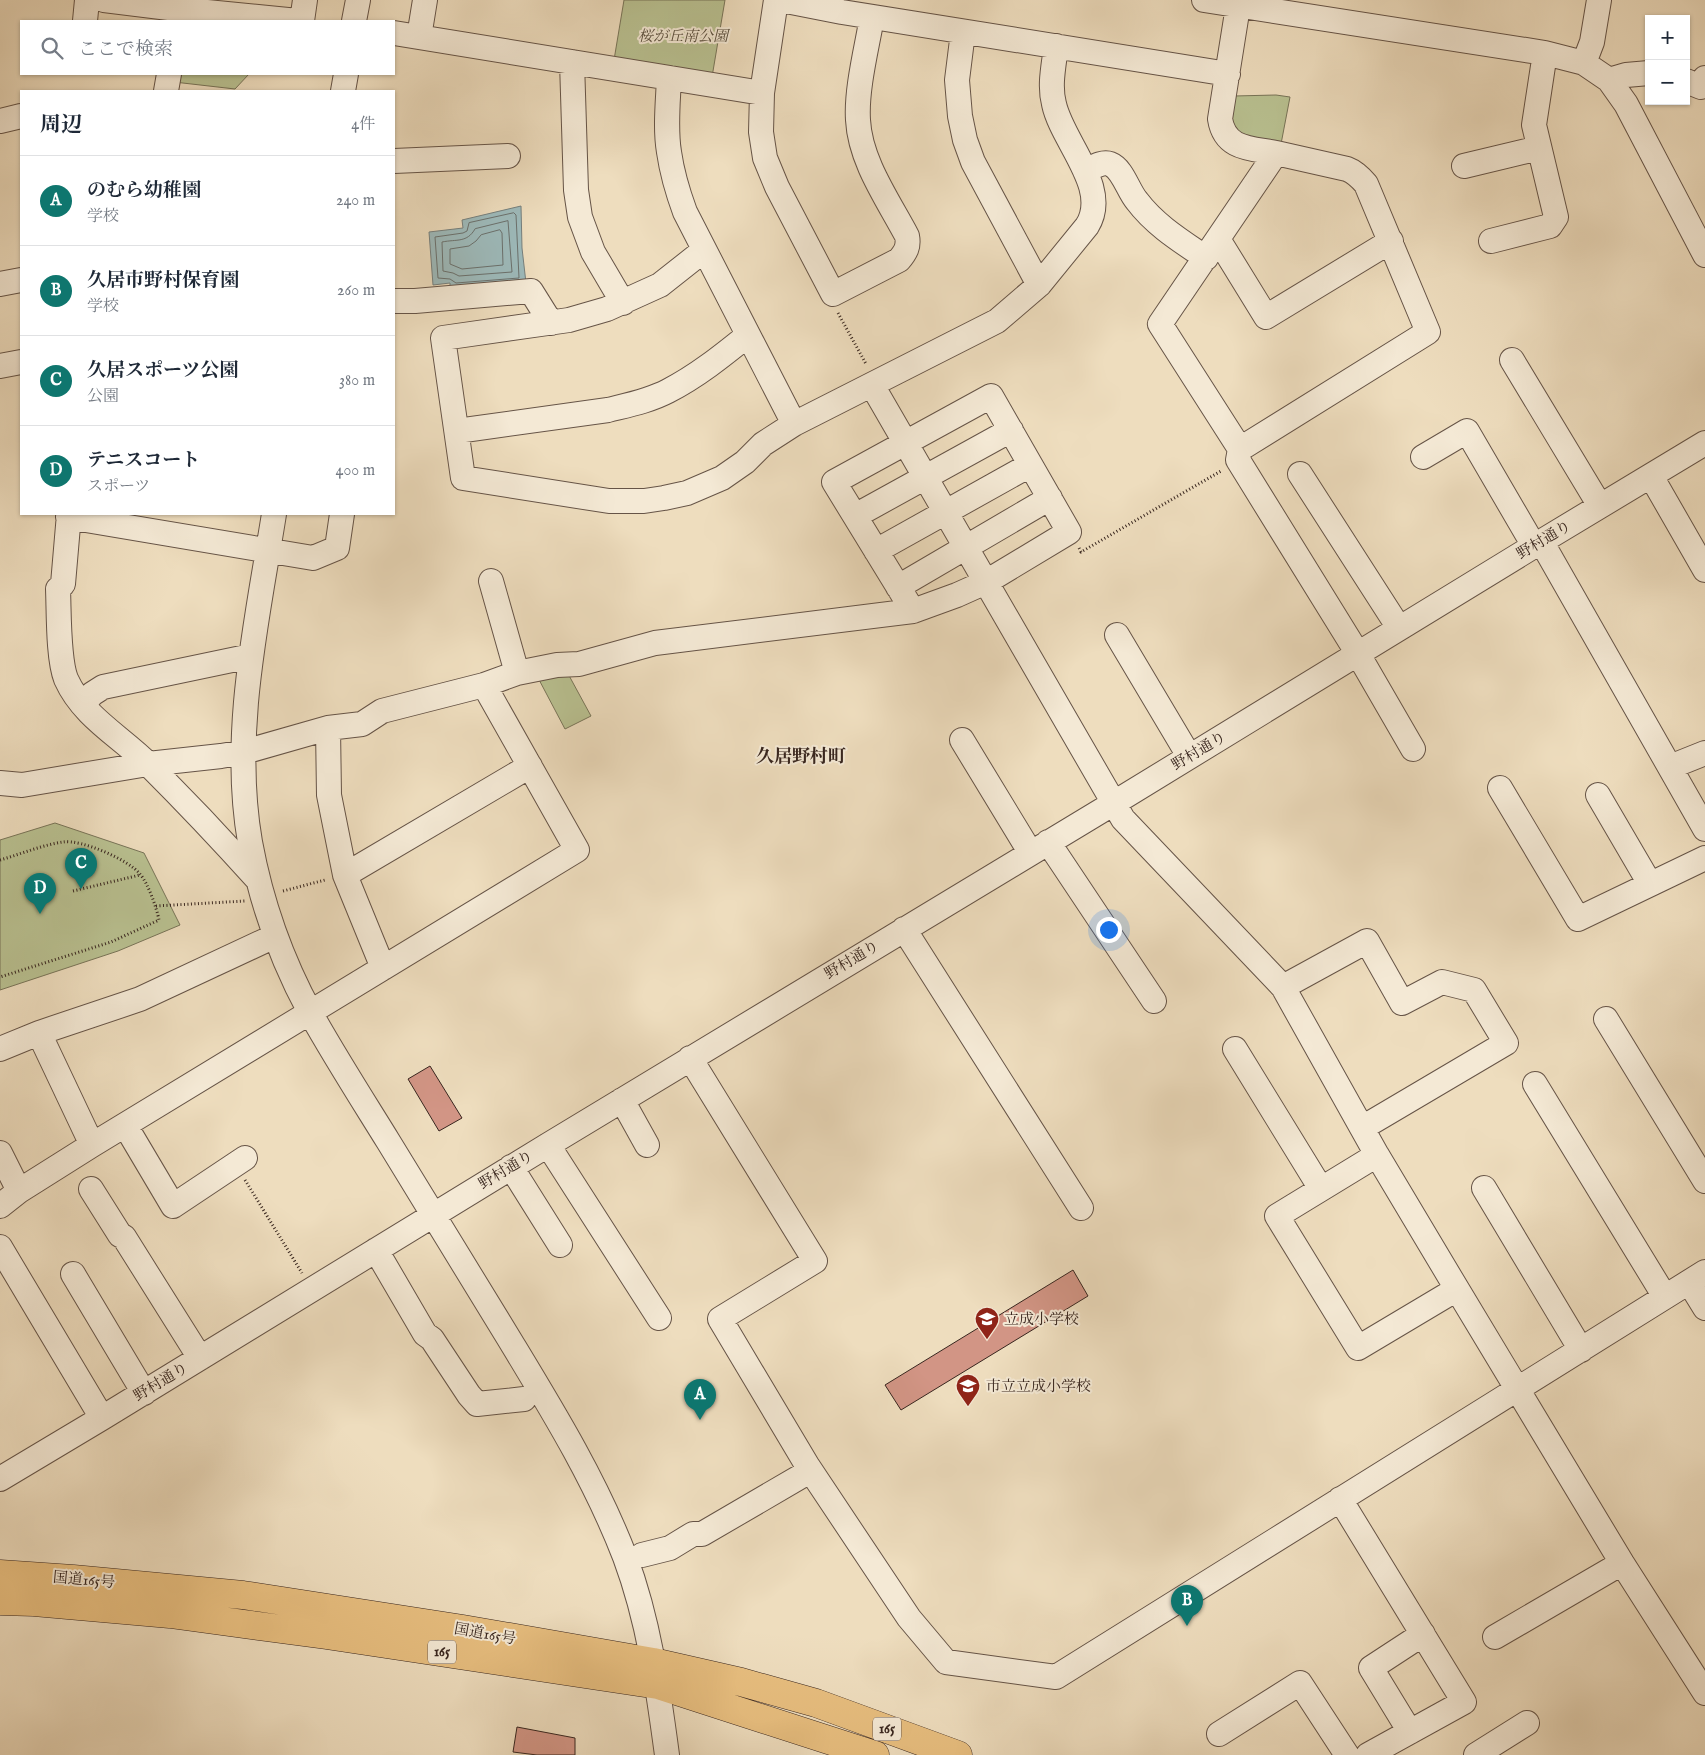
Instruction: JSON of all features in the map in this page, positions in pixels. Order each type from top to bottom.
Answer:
[{"type":"highway","name":"国道165号","points":[[0,1574],[73,1579],[243,1596],[463,1630],[655,1674],[874,1755]]},
{"type":"highway","name":"国道165号","points":[[0,1601],[34,1602],[170,1614],[326,1635],[655,1674],[741,1682],[816,1703],[958,1755]]},
{"type":"street","points":[[85,20],[87,0]]},
{"type":"street","points":[[104,0],[176,15],[222,7],[293,20]]},
{"type":"street","points":[[302,20],[305,0]]},
{"type":"street","points":[[354,20],[358,0]]},
{"type":"street","points":[[419,37],[425,0]]},
{"type":"street","points":[[776,0],[762,93],[761,132],[765,158],[777,187],[832,294],[899,260],[905,254],[908,242],[907,236],[873,172],[859,134],[858,100],[872,17]]},
{"type":"street","points":[[781,0],[872,17],[1228,74]]},
{"type":"street","points":[[1204,0],[1239,3],[1545,53],[1584,64],[1609,80],[1626,104],[1705,254]]},
{"type":"street","points":[[1584,64],[1592,42],[1599,0]]},
{"type":"street","points":[[1239,3],[1220,119],[1224,134],[1234,144],[1240,146],[1353,171],[1366,184],[1428,332],[1239,454]]},
{"type":"street","points":[[963,32],[957,80],[960,116],[965,140],[973,162],[1039,285]]},
{"type":"street","points":[[395,33],[762,93]]},
{"type":"street","points":[[703,251],[660,285],[623,303],[569,320],[443,338],[463,478],[609,501],[644,501],[687,493],[722,478],[744,462],[763,444],[794,424],[997,321],[1039,285],[1092,218],[1094,210],[1092,191],[1085,171],[1062,128],[1054,106],[1051,92],[1056,46]]},
{"type":"street","points":[[1491,241],[1550,226],[1556,217],[1534,125],[1545,53]]},
{"type":"street","points":[[572,62],[576,190],[580,217],[593,252],[623,303]]},
{"type":"street","points":[[1609,80],[1626,75],[1645,73]]},
{"type":"street","points":[[166,90],[169,75]]},
{"type":"street","points":[[343,90],[346,75]]},
{"type":"street","points":[[669,78],[668,151],[684,212],[794,424]]},
{"type":"street","points":[[0,121],[20,116]]},
{"type":"street","points":[[1464,166],[1539,148]]},
{"type":"street","points":[[1276,153],[1160,324],[1413,749]]},
{"type":"street","points":[[395,162],[508,156]]},
{"type":"street","points":[[1085,171],[1103,163],[1108,163],[1116,168],[1137,202],[1166,231],[1212,248],[1266,318],[1391,241]]},
{"type":"street","points":[[0,284],[20,280]]},
{"type":"street","points":[[395,301],[531,291],[551,323]]},
{"type":"street","points":[[457,431],[608,410],[628,405],[666,392],[696,375],[748,335]]},
{"type":"street","points":[[1512,360],[1600,506]]},
{"type":"street","points":[[0,366],[20,362]]},
{"type":"street","points":[[876,383],[906,442],[1123,819],[1282,987],[1377,1156],[1622,1563],[1705,1693]]},
{"type":"street","points":[[0,783],[22,785],[148,764],[244,752],[328,728],[362,724],[382,711],[484,686],[517,673],[557,665],[579,664],[655,644],[913,611],[956,595],[991,591],[1070,532],[991,396],[834,482],[913,611]]},
{"type":"street","points":[[855,516],[1011,430]]},
{"type":"street","points":[[1423,457],[1467,431],[1538,543],[1705,829]]},
{"type":"street","name":"野村通り","points":[[0,1478],[102,1418],[690,1058],[1114,803],[1705,443]]},
{"type":"street","points":[[876,551],[1030,465]]},
{"type":"street","points":[[1300,474],[1399,628]]},
{"type":"street","points":[[1651,476],[1705,570]]},
{"type":"street","points":[[898,586],[1050,498]]},
{"type":"street","points":[[274,515],[251,656],[244,777],[250,840],[268,891],[275,936],[310,1012],[537,1384],[599,1496],[626,1560],[644,1616],[667,1755]]},
{"type":"street","points":[[268,891],[148,764],[99,722],[83,705],[66,679],[63,665],[58,589],[63,584],[68,516],[313,558],[337,548],[342,515]]},
{"type":"street","points":[[491,581],[517,673]]},
{"type":"street","points":[[1118,636],[1189,756]]},
{"type":"street","points":[[83,705],[92,694],[103,687],[251,656]]},
{"type":"street","points":[[0,1206],[92,1145],[577,850],[484,686]]},
{"type":"street","points":[[328,728],[329,795],[345,875],[383,968]]},
{"type":"street","points":[[962,740],[1154,1001]]},
{"type":"street","points":[[1670,767],[1705,752]]},
{"type":"street","points":[[345,875],[530,766]]},
{"type":"street","points":[[1500,788],[1578,920],[1705,858]]},
{"type":"street","points":[[1598,794],[1650,884]]},
{"type":"street","points":[[904,929],[1081,1208]]},
{"type":"street","points":[[0,1049],[140,999],[275,936]]},
{"type":"street","points":[[1282,987],[1367,941],[1402,1003],[1442,982],[1474,990],[1506,1043],[1362,1128]]},
{"type":"street","points":[[1606,1019],[1705,1181]]},
{"type":"street","points":[[39,1034],[92,1145]]},
{"type":"street","points":[[1235,1049],[1321,1189]]},
{"type":"street","points":[[690,1058],[815,1261],[720,1319],[810,1471],[908,1618],[946,1662],[1056,1677],[1697,1277],[1705,1308]]},
{"type":"street","points":[[1535,1084],[1665,1297]]},
{"type":"street","points":[[622,1100],[647,1145]]},
{"type":"street","points":[[125,1125],[173,1206],[240,1161]]},
{"type":"street","points":[[548,1145],[659,1318]]},
{"type":"street","points":[[0,1153],[19,1192]]},
{"type":"street","points":[[1377,1156],[1277,1216],[1358,1348],[1457,1289]]},
{"type":"street","points":[[511,1168],[560,1245]]},
{"type":"street","points":[[1484,1188],[1582,1350]]},
{"type":"street","points":[[91,1189],[120,1235],[124,1237],[200,1358]]},
{"type":"street","points":[[0,1247],[102,1418]]},
{"type":"street","points":[[376,1250],[425,1334],[432,1339],[477,1404],[524,1399]]},
{"type":"street","points":[[74,1274],[144,1392]]},
{"type":"street","points":[[642,1554],[670,1548],[693,1534],[702,1534],[810,1471]]},
{"type":"street","points":[[1340,1499],[1464,1702],[1368,1755]]},
{"type":"street","points":[[1495,1637],[1622,1563]]},
{"type":"street","points":[[1410,1732],[1371,1668],[1423,1634]]},
{"type":"street","points":[[1219,1734],[1300,1684],[1347,1755]]},
{"type":"street","points":[[1476,1755],[1527,1723]]},
{"type":"path","points":[[832,294],[832,300],[876,383]]},
{"type":"path","points":[[1070,532],[1081,552],[1239,454]]},
{"type":"path","points":[[0,860],[65,841],[84,843],[128,864],[141,874],[156,906],[159,920],[111,942],[0,977]]},
{"type":"path","points":[[73,892],[141,874]]},
{"type":"path","points":[[156,906],[268,891],[345,875]]},
{"type":"path","points":[[240,1161],[312,1290]]},
{"type":"green space","name":"桜が丘南公園","points":[[624,0],[725,0],[712,77],[614,60]]},
{"type":"green space","points":[[175,75],[248,75],[235,89],[174,82]]},
{"type":"green space","points":[[1276,95],[1290,97],[1281,144],[1242,137],[1229,121],[1234,96]]},
{"type":"green space","points":[[566,670],[591,716],[565,729],[536,674]]},
{"type":"green space","points":[[55,823],[144,853],[180,925],[118,951],[0,990],[0,840]]},
{"type":"water","points":[[521,206],[522,248],[526,283],[450,288],[450,283],[433,285],[429,232],[463,228],[462,220]]},
{"type":"building","points":[[430,1066],[462,1118],[439,1131],[408,1079]]},
{"type":"building","name":"立成小学校","points":[[1073,1270],[1088,1296],[901,1410],[885,1385]]},
{"type":"building","points":[[517,1727],[575,1738],[575,1755],[537,1755],[513,1752]]},
{"type":"place","name":"久居スポーツ公園","points":[[81,889]]},
{"type":"place","name":"テニスコート","points":[[40,914]]},
{"type":"place","name":"立成小学校","points":[[987,1340]]},
{"type":"place","name":"市立立成小学校","points":[[968,1407]]},
{"type":"place","name":"のむら幼稚園","points":[[700,1420]]},
{"type":"place","name":"久居市野村保育園","points":[[1187,1626]]},
{"type":"district","name":"久居野村町","points":[[801,757]]}]
